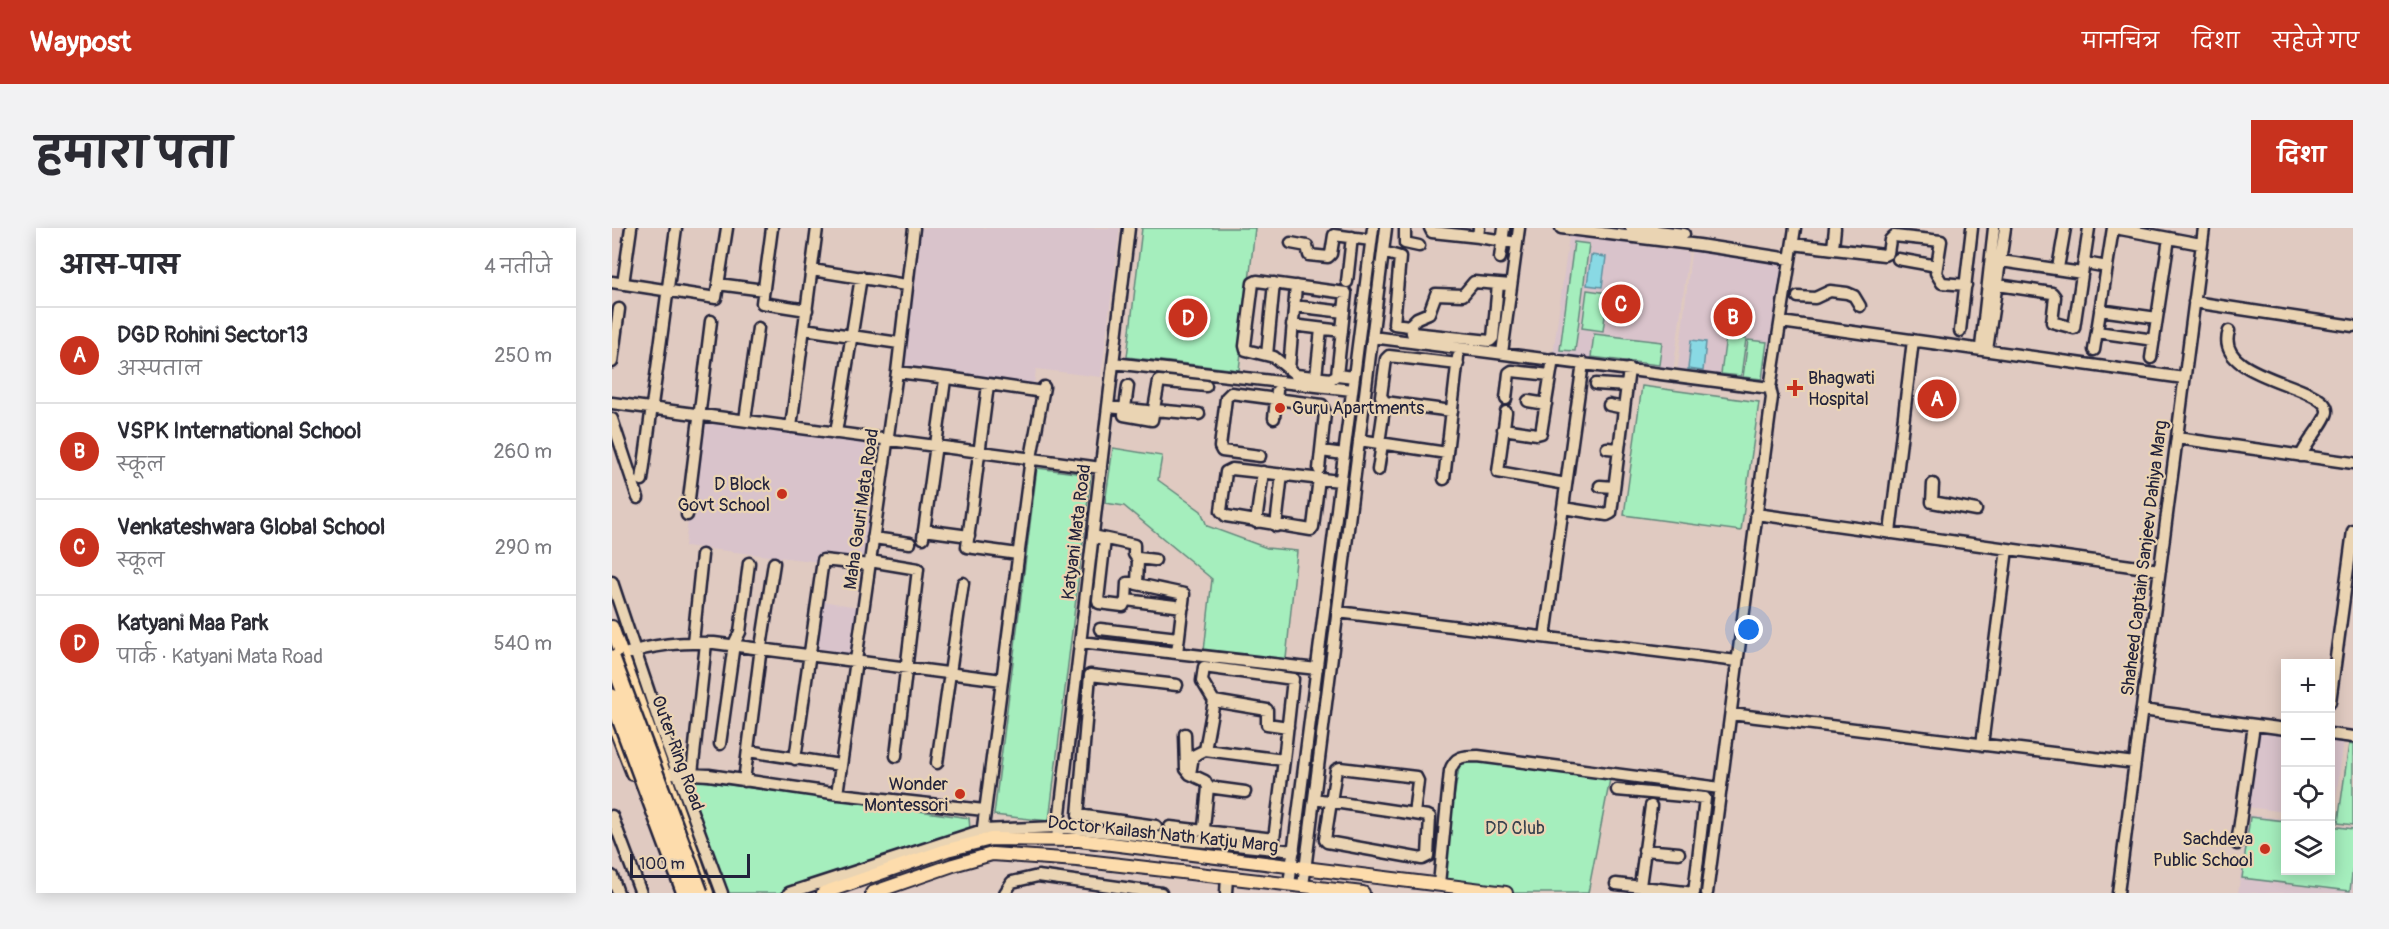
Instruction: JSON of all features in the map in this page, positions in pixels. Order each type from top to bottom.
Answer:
[{"type":"highway","name":"Outer Ring Road","points":[[617,657],[700,893]]},
{"type":"highway","points":[[612,697],[685,893]]},
{"type":"main road","name":"Outer Ring Road","points":[[612,627],[617,657],[656,733],[671,773],[670,789],[707,893]]},
{"type":"main road","points":[[612,720],[678,893]]},
{"type":"main road","points":[[642,798],[670,789]]},
{"type":"main road","name":"Doctor Kailash Nath Katju Marg","points":[[823,893],[947,850],[982,835],[1028,838],[1057,833],[1202,843],[1292,866],[1506,893]]},
{"type":"main road","name":"Doctor Kailash Nath Katju Marg","points":[[872,893],[992,854],[1077,860],[1303,886],[1318,891],[1363,893]]},
{"type":"main road","points":[[896,867],[901,883]]},
{"type":"street","points":[[631,228],[618,283],[716,298],[727,228]]},
{"type":"street","points":[[642,480],[676,228]]},
{"type":"street","points":[[772,228],[762,303],[807,310]]},
{"type":"street","points":[[791,426],[817,228]]},
{"type":"street","name":"Maha Gauri Mata Road","points":[[837,794],[897,372],[914,228]]},
{"type":"street","name":"Katyani Mata Road","points":[[1057,833],[1129,228]]},
{"type":"street","points":[[1303,886],[1386,228]]},
{"type":"street","points":[[1405,228],[1405,243],[1419,246]]},
{"type":"street","points":[[1430,228],[1432,232],[1479,232],[1503,241],[1517,243]]},
{"type":"street","points":[[1500,258],[1504,228]]},
{"type":"street","points":[[1502,353],[1519,228]]},
{"type":"street","points":[[1561,228],[1699,245],[1790,260]]},
{"type":"street","points":[[1631,228],[1684,234]]},
{"type":"street","points":[[1707,893],[1772,397],[1770,388],[1795,228]]},
{"type":"street","points":[[1833,248],[1835,228]]},
{"type":"street","points":[[1960,331],[1972,228]]},
{"type":"street","points":[[1984,349],[1993,283],[1994,228]]},
{"type":"street","points":[[1993,283],[2001,261],[2005,228]]},
{"type":"street","points":[[2058,268],[2065,228]]},
{"type":"street","points":[[1793,244],[1884,255],[1888,253],[1890,240],[1894,236],[1941,241],[1936,273],[1942,283],[1967,281],[1993,283],[2052,293],[2055,297],[2052,322],[2074,328],[2089,228]]},
{"type":"street","points":[[2094,350],[2114,228],[2202,244]]},
{"type":"street","name":"Shaheed Captain Sanjeev Dahiya Marg","points":[[2118,893],[2204,228]]},
{"type":"street","points":[[1289,885],[1372,234],[1352,237],[1334,235],[1331,254],[1328,257],[1309,255],[1307,246],[1291,243]]},
{"type":"street","points":[[1347,282],[1352,237]]},
{"type":"street","points":[[2151,358],[2169,238]]},
{"type":"street","points":[[1383,252],[1400,257],[1393,322],[1411,326]]},
{"type":"street","points":[[1898,259],[1937,266]]},
{"type":"street","points":[[2001,261],[2082,273]]},
{"type":"street","points":[[2091,264],[2107,267]]},
{"type":"street","points":[[812,270],[906,285]]},
{"type":"street","points":[[836,433],[861,277]]},
{"type":"street","points":[[1257,281],[1274,284],[1346,292],[1337,375],[1331,379],[1296,375],[1279,360],[1247,351],[1245,346],[1252,284],[1257,281]]},
{"type":"street","points":[[1498,284],[1493,338],[1490,341],[1412,333],[1411,326],[1417,318],[1431,311],[1436,294],[1463,295],[1472,283],[1498,284],[1511,285]]},
{"type":"street","points":[[718,284],[764,290]]},
{"type":"street","points":[[1267,355],[1274,284]]},
{"type":"street","points":[[1288,369],[1296,286]]},
{"type":"street","points":[[1798,297],[1815,298],[1830,291],[1839,292],[1854,296],[1860,306]]},
{"type":"street","points":[[2194,302],[2353,326]]},
{"type":"street","points":[[1294,306],[1344,312]]},
{"type":"street","points":[[612,362],[619,309]]},
{"type":"street","points":[[2100,310],[2157,318]]},
{"type":"street","points":[[687,514],[711,321]]},
{"type":"street","points":[[1781,322],[2184,378]]},
{"type":"street","points":[[1292,326],[1342,331]]},
{"type":"street","points":[[745,420],[758,328]]},
{"type":"street","points":[[1316,377],[1321,328]]},
{"type":"street","points":[[804,329],[899,343]]},
{"type":"street","points":[[2229,331],[2227,348],[2239,362],[2250,369],[2296,388],[2326,405],[2328,411],[2301,456]]},
{"type":"street","points":[[2097,332],[2154,340]]},
{"type":"street","points":[[1372,337],[1770,388]]},
{"type":"street","points":[[1890,533],[1913,340]]},
{"type":"street","points":[[1444,479],[1460,348]]},
{"type":"street","points":[[1378,470],[1385,402],[1381,396],[1386,359],[1389,356],[1458,364]]},
{"type":"street","points":[[1503,429],[1539,434],[1542,430],[1552,359]]},
{"type":"street","points":[[1113,363],[1278,382],[1353,383]]},
{"type":"street","points":[[1545,638],[1583,363]]},
{"type":"street","points":[[1563,508],[1610,514],[1629,369]]},
{"type":"street","points":[[1506,399],[1509,373],[1512,371],[1550,375]]},
{"type":"street","points":[[789,893],[982,835],[1030,458],[1044,389],[988,385],[897,372]]},
{"type":"street","points":[[1337,375],[1353,383]]},
{"type":"street","points":[[948,378],[945,380],[934,446],[923,534],[969,536]]},
{"type":"street","points":[[1151,411],[1157,386],[1161,380],[1206,386]]},
{"type":"street","points":[[1274,418],[1278,382]]},
{"type":"street","points":[[1596,384],[1627,386]]},
{"type":"street","points":[[988,385],[967,547],[1018,554]]},
{"type":"street","points":[[1125,409],[1128,386]]},
{"type":"street","points":[[1260,456],[1221,449],[1219,445],[1228,395],[1235,392],[1322,405],[1325,413],[1319,474],[1312,529],[1308,531],[1226,516],[1221,508],[1228,470],[1319,474],[1341,481]]},
{"type":"street","points":[[1528,401],[1546,404]]},
{"type":"street","points":[[612,402],[1101,468]]},
{"type":"street","points":[[1385,402],[1452,411]]},
{"type":"street","points":[[1608,405],[1624,408]]},
{"type":"street","points":[[1108,407],[1199,414]]},
{"type":"street","points":[[1506,412],[1498,472],[1566,484]]},
{"type":"street","points":[[612,418],[638,498]]},
{"type":"street","points":[[2176,438],[2353,463]]},
{"type":"street","points":[[1359,440],[1447,453]]},
{"type":"street","points":[[1607,448],[1619,449]]},
{"type":"street","points":[[1321,451],[1344,454]]},
{"type":"street","points":[[1256,522],[1263,472]]},
{"type":"street","points":[[1276,526],[1282,474]]},
{"type":"street","points":[[1933,484],[1932,502],[1976,510]]},
{"type":"street","points":[[1600,486],[1614,487]]},
{"type":"street","points":[[1756,514],[2160,570]]},
{"type":"street","points":[[2335,671],[2353,531]]},
{"type":"street","points":[[1093,536],[1134,545],[1134,554],[1138,558],[1155,560]]},
{"type":"street","points":[[873,538],[910,543]]},
{"type":"street","points":[[1105,538],[1098,602],[1123,606],[1126,600],[1127,583],[1172,585],[1184,594],[1177,653]]},
{"type":"street","points":[[1982,745],[2007,549]]},
{"type":"street","points":[[693,642],[702,555]]},
{"type":"street","points":[[1136,584],[1138,558]]},
{"type":"street","points":[[795,759],[823,560],[918,568],[896,756]]},
{"type":"street","points":[[720,744],[734,645],[740,632],[749,563]]},
{"type":"street","points":[[744,781],[774,563]]},
{"type":"street","points":[[612,582],[635,650],[656,733]]},
{"type":"street","points":[[938,763],[963,584]]},
{"type":"street","points":[[1168,605],[1172,585]]},
{"type":"street","points":[[1126,600],[1183,607]]},
{"type":"street","points":[[1338,612],[1737,661]]},
{"type":"street","points":[[1100,629],[1178,638]]},
{"type":"street","points":[[617,657],[635,650],[664,644],[693,642],[761,647],[1002,680]]},
{"type":"street","points":[[1080,642],[1317,669]]},
{"type":"street","points":[[692,774],[706,643]]},
{"type":"street","points":[[1170,827],[1202,843],[1274,839],[1293,679],[1204,668],[1202,681],[1214,701],[1204,750]]},
{"type":"street","points":[[1156,826],[1078,815],[1090,675],[1177,685]]},
{"type":"street","points":[[1214,701],[1267,710],[1267,724],[1287,727]]},
{"type":"street","points":[[2142,710],[2281,728]]},
{"type":"street","points":[[1731,714],[2135,763]]},
{"type":"street","points":[[2237,844],[2254,725]]},
{"type":"street","points":[[1185,734],[1185,769],[1205,781],[1208,787],[1202,843]]},
{"type":"street","points":[[2335,735],[2353,737]]},
{"type":"street","points":[[1285,743],[1307,746]]},
{"type":"street","points":[[1190,774],[1193,756],[1204,750],[1284,760]]},
{"type":"street","points":[[747,751],[840,765]]},
{"type":"street","points":[[1439,884],[1450,771],[1453,762],[1461,756],[1478,756],[1720,788]]},
{"type":"street","points":[[1065,766],[1082,767]]},
{"type":"street","points":[[1314,800],[1331,802],[1414,814],[1428,816],[1431,819],[1428,856],[1422,859],[1325,840],[1331,802],[1336,770],[1340,768],[1414,777],[1418,781],[1414,814]]},
{"type":"street","points":[[722,893],[671,773],[984,810]]},
{"type":"street","points":[[1208,787],[1245,792]]},
{"type":"street","points":[[1616,884],[1639,890],[1694,893],[1705,798],[1617,790]]},
{"type":"street","points":[[1639,890],[1651,806]]},
{"type":"street","points":[[612,816],[641,893]]},
{"type":"street","points":[[1135,836],[1136,823]]},
{"type":"street","points":[[1057,833],[1135,836],[1294,851]]},
{"type":"street","points":[[1644,850],[1679,854]]},
{"type":"street","points":[[612,876],[618,893]]},
{"type":"street","points":[[1005,893],[1012,882],[1038,876],[1146,893],[1161,893]]},
{"type":"street","points":[[1226,893],[1227,877]]},
{"type":"shaded area","points":[[920,228],[1120,228],[1101,377],[1036,369],[1034,385],[902,369]]},
{"type":"shaded area","points":[[1569,236],[1689,252],[1673,371],[1553,355]]},
{"type":"shaded area","points":[[1692,244],[1790,259],[1771,384],[1677,375]]},
{"type":"shaded area","name":"D Block Govt School","points":[[700,422],[878,443],[863,567],[685,546]]},
{"type":"shaded area","points":[[816,600],[864,608],[854,660],[810,654]]},
{"type":"shaded area","points":[[2258,730],[2281,733],[2281,811],[2248,807]]},
{"type":"shaded area","points":[[2335,740],[2344,741],[2335,805]]},
{"type":"shaded area","name":"Sachdeva Public School","points":[[2249,815],[2281,819],[2281,875],[2335,875],[2335,825],[2353,827],[2353,893],[2238,893]]},
{"type":"green space","points":[[1142,228],[1255,228],[1239,370],[1127,357]]},
{"type":"green space","points":[[1574,242],[1589,244],[1575,351],[1560,350]]},
{"type":"green space","points":[[1587,290],[1608,293],[1603,331],[1582,328]]},
{"type":"green space","points":[[1594,334],[1662,342],[1659,365],[1591,357]]},
{"type":"green space","points":[[1726,336],[1746,339],[1741,376],[1721,374]]},
{"type":"green space","points":[[1748,340],[1767,342],[1762,379],[1743,377]]},
{"type":"green space","points":[[1642,386],[1759,402],[1741,531],[1624,515]]},
{"type":"green space","points":[[1113,448],[1162,456],[1158,480],[1201,511],[1207,526],[1267,548],[1297,551],[1286,659],[1204,651],[1212,579],[1124,506],[1105,503]]},
{"type":"green space","points":[[1037,468],[1091,475],[1049,821],[994,815]]},
{"type":"green space","points":[[2349,744],[2353,745],[2353,825],[2338,823]]},
{"type":"green space","name":"DD Club","points":[[1461,756],[1611,774],[1588,893],[1506,893],[1439,884]]},
{"type":"green space","points":[[695,780],[969,818],[970,829],[787,893],[727,893],[688,784]]},
{"type":"green space","name":"Sachdeva Public School","points":[[2250,817],[2281,821],[2281,875],[2335,875],[2335,827],[2353,829],[2350,891],[2242,878]]},
{"type":"water","points":[[1591,255],[1606,257],[1602,287],[1587,285]]},
{"type":"water","points":[[1691,340],[1706,342],[1703,371],[1688,369]]},
{"type":"railway","points":[[612,716],[677,893]]},
{"type":"place","name":"Venkateshwara Global School","points":[[1621,304]]},
{"type":"place","name":"VSPK International School","points":[[1733,317]]},
{"type":"place","name":"Katyani Maa Park","points":[[1188,318]]},
{"type":"place","name":"Bhagwati Hospital","points":[[1795,388]]},
{"type":"place","name":"DGD Rohini Sector13","points":[[1937,399]]},
{"type":"place","name":"Guru Apartments","points":[[1280,408]]},
{"type":"place","name":"D Block Govt School","points":[[782,494]]},
{"type":"place","name":"Wonder Montessori","points":[[960,794]]},
{"type":"place","name":"Sachdeva Public School","points":[[2265,849]]}]
